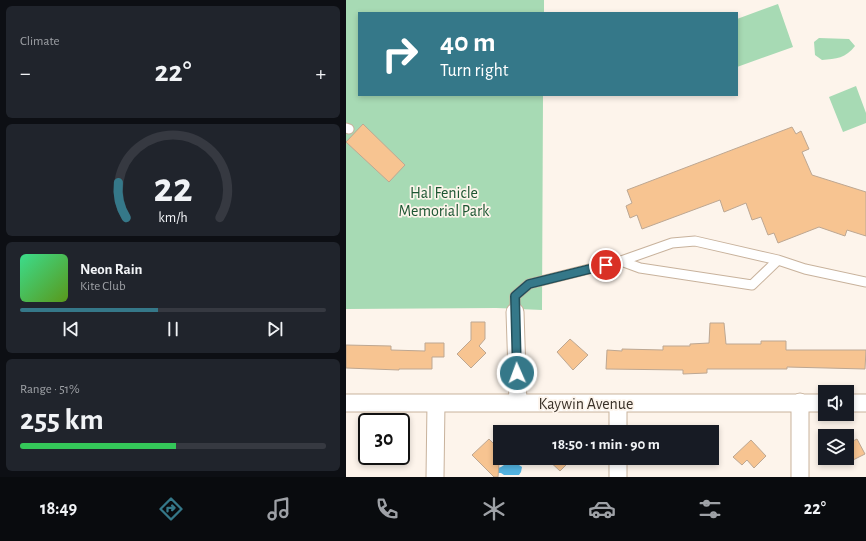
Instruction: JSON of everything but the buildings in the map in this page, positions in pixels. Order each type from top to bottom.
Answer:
[{"type":"street","points":[[515,312],[518,403]]},
{"type":"street","points":[[800,402],[800,477]]},
{"type":"street","name":"Kaywin Avenue","points":[[346,403],[818,403]]},
{"type":"street","points":[[435,477],[436,403]]},
{"type":"street","points":[[618,403],[618,425]]},
{"type":"street","points":[[854,403],[866,403]]},
{"type":"street","points":[[618,465],[618,477]]},
{"type":"lane","points":[[515,312],[515,296],[529,284],[621,261],[672,243],[695,241],[778,260],[805,269],[866,282]]},
{"type":"lane","points":[[621,261],[640,268],[752,284],[778,260]]},
{"type":"green space","name":"Hal Fenicle Memorial Park","points":[[346,0],[544,0],[544,12],[358,12],[358,96],[543,96],[542,310],[496,308],[346,309]]},
{"type":"green space","points":[[778,4],[793,47],[738,67],[738,19]]},
{"type":"green space","points":[[819,38],[849,39],[855,46],[848,53],[840,57],[822,60],[815,55],[814,42]]},
{"type":"green space","points":[[856,86],[866,113],[866,123],[843,132],[829,97]]},
{"type":"water","points":[[504,465],[519,465],[522,467],[519,475],[504,475],[498,473],[498,468]]},
{"type":"route","points":[[517,373],[515,296],[529,284],[606,265]]}]
